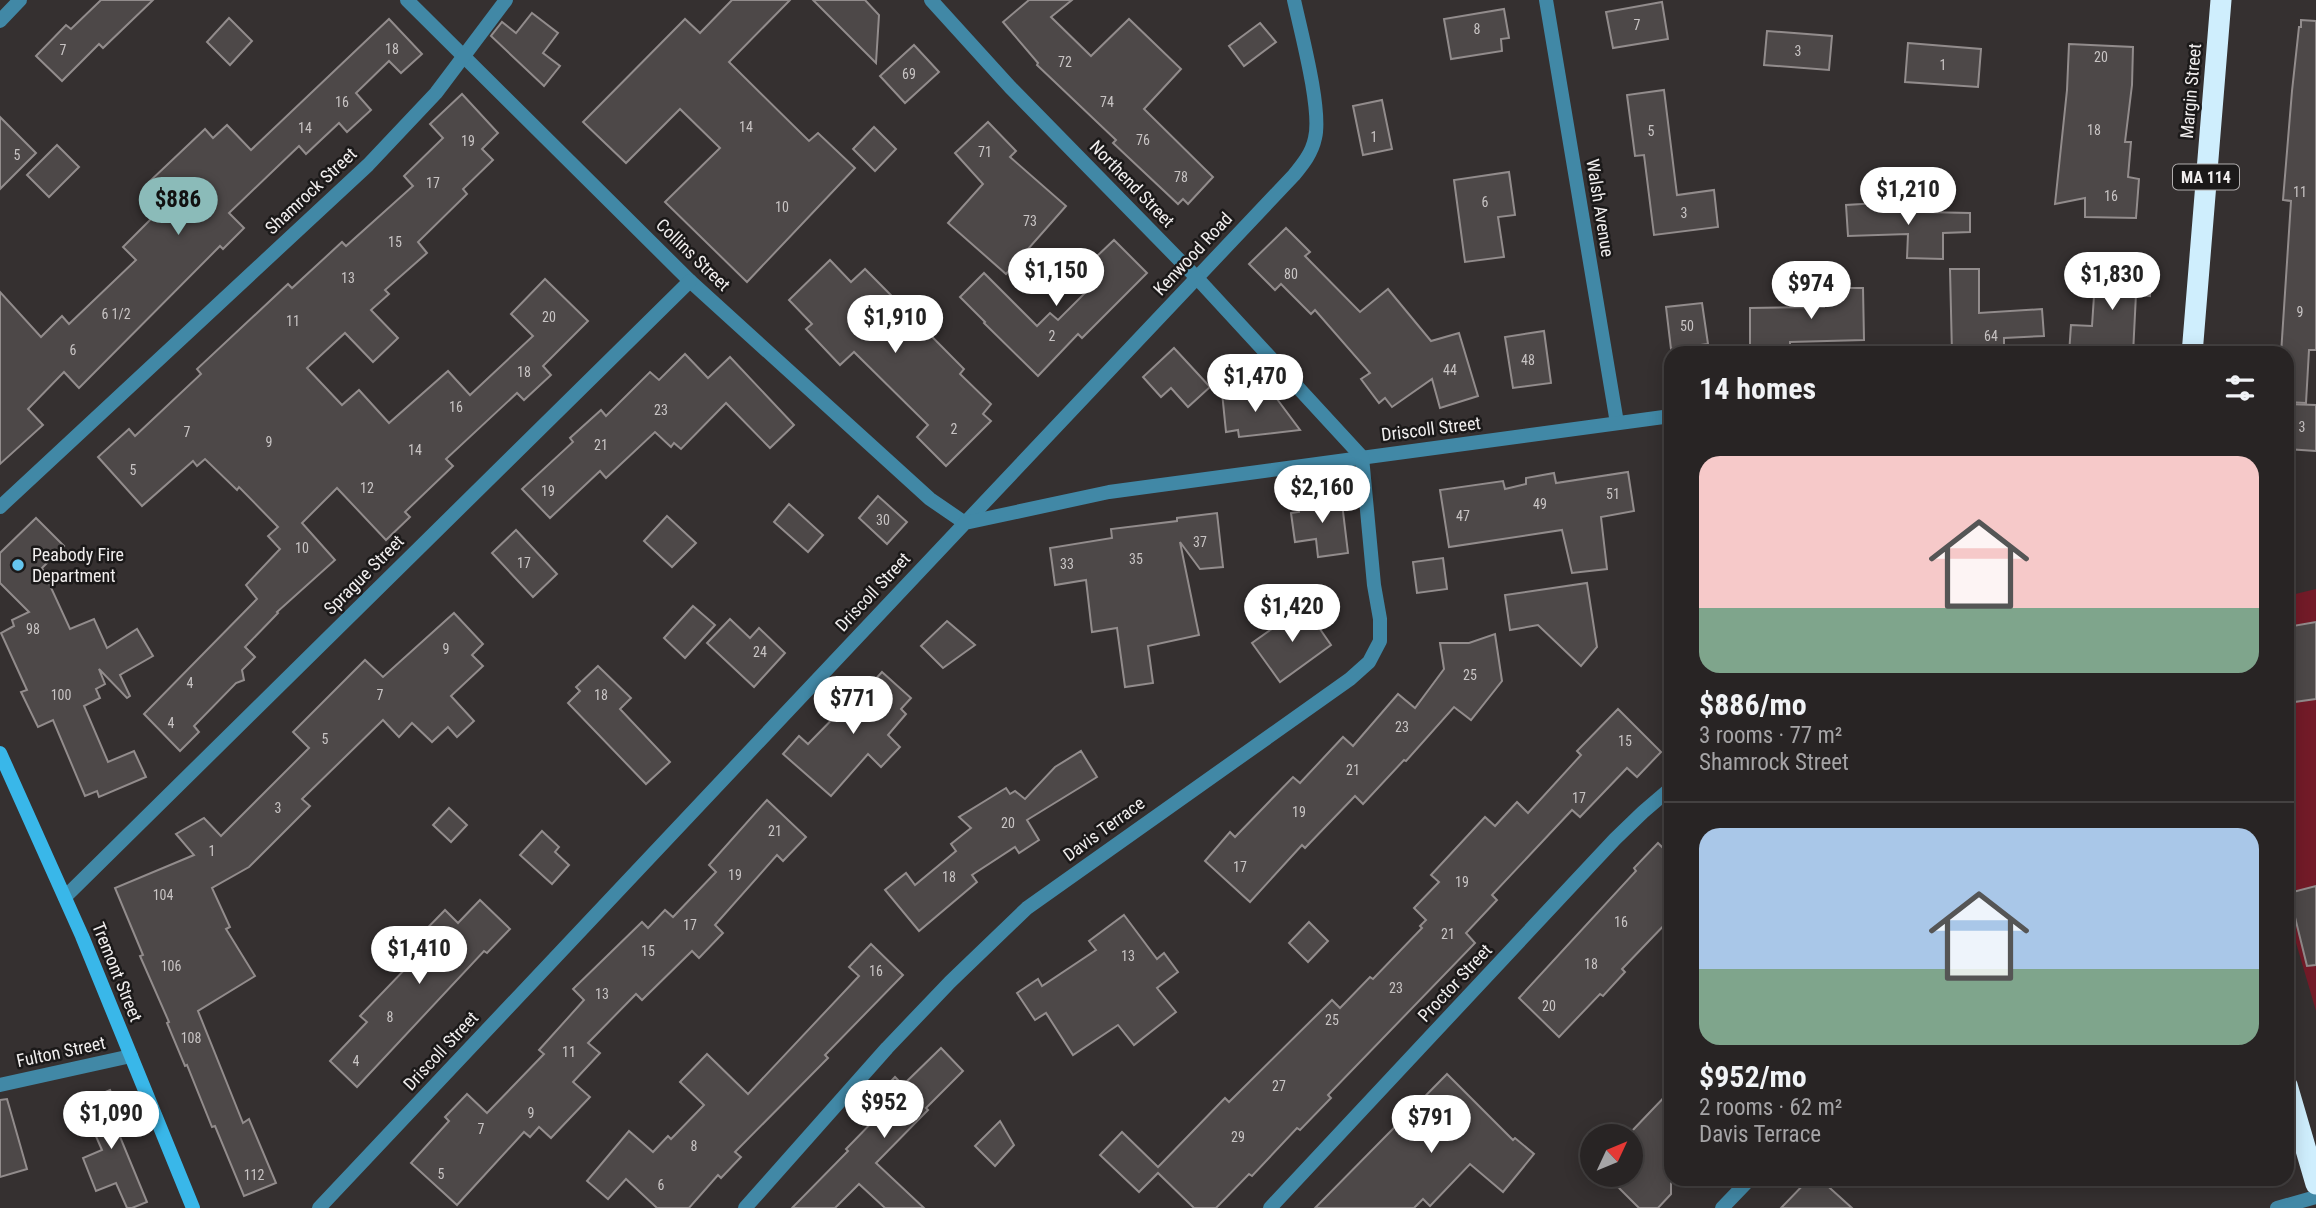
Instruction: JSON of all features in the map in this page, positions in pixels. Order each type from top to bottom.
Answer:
[{"type":"highway","name":"Margin Street","points":[[2193,346],[2216,0]]},
{"type":"highway","points":[[2294,1109],[2316,1184]]},
{"type":"street","points":[[0,21],[20,0]]},
{"type":"street","name":"Collins Street","points":[[407,0],[690,281],[930,499],[965,523]]},
{"type":"street","name":"Shamrock Street","points":[[0,507],[368,164],[429,101],[466,56],[506,0]]},
{"type":"street","name":"Northend Street","points":[[931,0],[1010,87],[1197,278],[1362,457]]},
{"type":"street","name":"Kenwood Road","points":[[965,523],[1294,175],[1310,153],[1316,136],[1316,111],[1294,0]]},
{"type":"street","name":"Walsh Avenue","points":[[1546,0],[1616,423]]},
{"type":"street","name":"Sprague Street","points":[[65,897],[690,281]]},
{"type":"street","name":"Driscoll Street","points":[[319,1208],[965,523],[1109,492],[1664,417]]},
{"type":"street","name":"Davis Terrace","points":[[745,1208],[887,1048],[968,964],[1027,908],[1350,679],[1369,662],[1380,641],[1380,619],[1374,585],[1362,457]]},
{"type":"street","name":"Tremont Street","points":[[0,753],[65,897],[192,1208]]},
{"type":"street","name":"Proctor Street","points":[[1270,1208],[1615,839],[1664,794]]},
{"type":"street","name":"Fulton Street","points":[[0,1085],[131,1056]]},
{"type":"street","points":[[1722,1208],[1743,1186]]},
{"type":"street","points":[[2277,1208],[2316,1197]]},
{"type":"shaded area","points":[[2316,589],[2316,1011],[2294,936],[2294,594]]},
{"type":"building","points":[[101,0],[153,0],[103,48],[99,44],[62,81],[36,56],[66,25],[71,29]]},
{"type":"building","points":[[732,0],[790,0],[729,62],[809,141],[818,133],[855,168],[747,282],[665,202],[720,148],[680,109],[626,163],[583,122],[685,19],[700,33]]},
{"type":"building","points":[[813,0],[865,0],[879,15],[876,63]]},
{"type":"building","points":[[1029,0],[1072,0],[1051,17],[1091,56],[1129,19],[1181,69],[1144,109],[1213,177],[1188,204],[1183,199],[1178,204],[1113,143],[1116,140],[1037,65],[1003,22]]},
{"type":"building","points":[[1662,2],[1668,39],[1613,48],[1606,12]]},
{"type":"building","points":[[1504,9],[1509,38],[1501,39],[1502,51],[1451,59],[1444,19]]},
{"type":"building","points":[[532,13],[558,33],[543,53],[560,66],[544,86],[491,36],[502,22],[516,33]]},
{"type":"building","points":[[229,18],[252,41],[230,65],[207,42]]},
{"type":"building","points":[[389,19],[422,54],[401,73],[389,61],[356,93],[371,110],[347,132],[339,123],[306,154],[299,146],[229,213],[244,228],[223,249],[220,246],[79,388],[64,372],[28,409],[43,425],[0,464],[0,292],[41,337],[62,316],[69,324],[136,260],[123,247],[168,202],[149,182],[205,129],[213,138],[227,125],[251,150]]},
{"type":"building","points":[[2301,20],[2316,21],[2316,350],[2309,350],[2306,403],[2294,402],[2294,346],[2282,346],[2291,201],[2283,200],[2292,91]]},
{"type":"building","points":[[1260,23],[1276,42],[1244,66],[1229,46]]},
{"type":"building","points":[[1767,31],[1832,36],[1829,70],[1764,65]]},
{"type":"building","points":[[1908,43],[1981,49],[1978,87],[1905,82]]},
{"type":"building","points":[[2069,44],[2133,47],[2132,85],[2125,142],[2131,142],[2128,177],[2139,179],[2136,218],[2085,217],[2085,198],[2055,204]]},
{"type":"building","points":[[914,45],[939,72],[905,103],[880,76]]},
{"type":"building","points":[[1664,90],[1677,195],[1714,190],[1718,227],[1654,235],[1644,155],[1635,156],[1627,95]]},
{"type":"building","points":[[462,94],[498,133],[482,149],[493,160],[463,189],[467,194],[418,242],[427,253],[385,290],[389,294],[371,310],[398,338],[373,362],[345,333],[307,368],[342,405],[359,390],[389,423],[448,371],[470,395],[533,336],[511,314],[545,279],[588,321],[543,366],[551,375],[524,400],[517,393],[446,459],[453,466],[405,512],[410,517],[386,540],[337,488],[302,523],[335,560],[277,612],[245,647],[255,657],[242,670],[244,680],[236,683],[194,726],[199,732],[180,751],[144,714],[257,599],[246,585],[280,549],[268,536],[278,527],[239,487],[237,490],[205,459],[197,466],[193,461],[142,506],[98,457],[129,429],[135,436],[201,374],[197,369],[288,284],[292,288],[342,242],[346,246],[413,186],[404,176],[443,138],[430,124]]},
{"type":"building","points":[[1382,100],[1392,149],[1363,155],[1353,106]]},
{"type":"building","points":[[0,117],[36,153],[0,189]]},
{"type":"building","points":[[988,122],[1016,151],[1010,157],[1066,206],[1006,274],[948,223],[983,184],[955,153]]},
{"type":"building","points":[[874,127],[896,149],[875,171],[853,149]]},
{"type":"building","points":[[57,145],[79,167],[49,197],[27,175]]},
{"type":"building","points":[[1509,172],[1515,215],[1498,217],[1504,257],[1465,262],[1454,180]]},
{"type":"building","points":[[1878,203],[1878,211],[1970,213],[1970,232],[1943,233],[1943,259],[1907,258],[1908,234],[1848,236],[1846,205]]},
{"type":"building","points":[[1286,228],[1310,252],[1305,256],[1360,312],[1388,289],[1431,341],[1459,333],[1478,396],[1440,408],[1432,379],[1392,407],[1385,398],[1379,403],[1361,379],[1370,373],[1315,310],[1311,314],[1281,284],[1275,290],[1249,264]]},
{"type":"building","points":[[1114,240],[1147,273],[1082,338],[1078,334],[1038,376],[960,297],[984,273],[1037,326],[1050,313],[1058,320],[1091,287],[1075,270],[1091,254],[1095,258]]},
{"type":"building","points":[[830,260],[851,282],[865,269],[964,369],[960,374],[991,404],[983,414],[991,421],[946,466],[917,437],[928,425],[854,352],[840,365],[806,329],[812,324],[789,300]]},
{"type":"building","points":[[2096,266],[2152,270],[2150,296],[2136,294],[2133,346],[2070,346],[2071,325],[2092,326]]},
{"type":"building","points":[[1950,269],[1979,269],[1979,313],[2042,309],[2044,336],[2004,338],[2004,346],[1952,346]]},
{"type":"building","points":[[1824,288],[1863,288],[1864,340],[1790,342],[1790,346],[1750,346],[1750,308],[1824,307]]},
{"type":"building","points":[[1702,303],[1708,344],[1671,346],[1666,307]]},
{"type":"building","points":[[1544,331],[1551,383],[1513,388],[1505,337]]},
{"type":"building","points":[[1174,348],[1210,387],[1188,407],[1171,388],[1161,397],[1143,377]]},
{"type":"building","points":[[685,354],[708,378],[730,357],[794,425],[770,448],[726,403],[681,449],[674,443],[671,447],[655,432],[606,478],[600,471],[550,518],[522,489],[573,442],[570,438],[601,410],[606,416],[650,372],[659,380]]},
{"type":"building","points":[[1251,388],[1252,398],[1274,395],[1300,430],[1239,437],[1238,430],[1226,432],[1222,392]]},
{"type":"building","points":[[2294,404],[2316,405],[2316,451],[2294,449]]},
{"type":"building","points":[[1628,472],[1634,511],[1601,517],[1607,569],[1572,573],[1562,530],[1449,547],[1440,490],[1503,481],[1505,489],[1526,484],[1526,478],[1554,473],[1556,483]]},
{"type":"building","points":[[1341,495],[1348,553],[1318,557],[1316,539],[1295,542],[1291,513],[1299,512],[1298,500]]},
{"type":"building","points":[[878,496],[907,522],[887,544],[859,518]]},
{"type":"building","points":[[789,504],[823,535],[808,552],[774,522]]},
{"type":"building","points":[[1217,513],[1223,567],[1200,569],[1180,542],[1199,635],[1148,646],[1153,683],[1125,687],[1117,628],[1092,632],[1086,580],[1055,585],[1050,548],[1112,538],[1111,529]]},
{"type":"building","points":[[667,516],[696,543],[672,567],[644,541]]},
{"type":"building","points":[[36,518],[64,546],[42,568],[70,629],[94,619],[107,648],[137,629],[153,656],[120,675],[130,696],[127,698],[99,669],[105,684],[96,689],[100,698],[84,706],[108,762],[134,751],[146,777],[99,797],[97,791],[85,796],[53,720],[38,727],[21,692],[27,690],[1,633],[14,626],[12,620],[29,612],[0,583],[0,553]]},
{"type":"building","points":[[516,530],[557,574],[533,597],[492,553]]},
{"type":"building","points":[[1443,558],[1447,589],[1417,593],[1413,562]]},
{"type":"building","points":[[1587,583],[1597,647],[1581,666],[1538,625],[1510,630],[1505,595]]},
{"type":"building","points":[[693,606],[715,625],[685,658],[664,638]]},
{"type":"building","points":[[1304,606],[1331,645],[1280,682],[1252,643]]},
{"type":"building","points":[[454,613],[483,644],[472,655],[483,666],[451,696],[474,721],[457,737],[448,727],[432,742],[412,723],[399,737],[383,720],[302,799],[310,806],[249,867],[212,888],[230,927],[226,929],[255,976],[198,1011],[243,1123],[249,1119],[276,1183],[244,1196],[215,1126],[212,1127],[187,1065],[185,1066],[115,888],[194,855],[176,834],[204,818],[221,836],[309,748],[293,732],[365,660],[383,677]]},
{"type":"building","points":[[730,619],[750,638],[759,628],[785,653],[754,687],[707,643]]},
{"type":"building","points":[[947,621],[975,645],[943,668],[921,646]]},
{"type":"building","points":[[2316,622],[2316,699],[2294,702],[2294,626]]},
{"type":"building","points":[[1495,634],[1502,681],[1471,720],[1454,707],[1363,804],[1355,796],[1305,848],[1302,845],[1250,902],[1205,861],[1230,832],[1235,837],[1293,777],[1300,783],[1343,737],[1353,746],[1398,694],[1415,708],[1444,669],[1440,643],[1469,643]]},
{"type":"building","points":[[598,666],[631,698],[620,709],[670,762],[646,784],[568,703],[580,691],[576,687]]},
{"type":"building","points":[[882,672],[911,698],[901,709],[906,714],[888,735],[900,747],[881,767],[868,754],[831,796],[783,754],[799,736],[808,744],[851,700],[854,703]]},
{"type":"building","points":[[1618,709],[1661,752],[1637,777],[1627,768],[1580,817],[1572,810],[1492,895],[1497,900],[1466,933],[1475,943],[1328,1095],[1331,1098],[1300,1130],[1297,1128],[1252,1176],[1249,1174],[1216,1208],[1194,1208],[1158,1173],[1139,1192],[1100,1155],[1122,1132],[1158,1167],[1225,1098],[1229,1102],[1332,1000],[1340,1008],[1370,977],[1373,979],[1422,928],[1420,926],[1426,920],[1414,908],[1439,882],[1431,875],[1485,817],[1495,826],[1517,802],[1528,813],[1581,755],[1577,751]]},
{"type":"building","points":[[1081,751],[1097,777],[1027,820],[1039,840],[1019,853],[1015,847],[972,875],[977,882],[919,931],[885,890],[906,873],[915,885],[956,851],[951,844],[971,828],[959,817],[1006,788],[1010,794],[1015,791],[1025,799],[1055,767]]},
{"type":"building","points":[[767,800],[806,837],[783,861],[777,855],[715,925],[723,933],[699,958],[692,951],[642,1000],[636,994],[588,1043],[600,1053],[573,1082],[590,1097],[551,1138],[539,1127],[530,1137],[524,1132],[457,1205],[411,1163],[449,1121],[445,1117],[467,1094],[487,1113],[544,1054],[539,1050],[584,1000],[573,989],[642,922],[648,928],[665,910],[673,917],[716,872],[709,865]]},
{"type":"building","points":[[449,808],[467,825],[451,842],[433,825]]},
{"type":"building","points":[[542,831],[559,847],[555,852],[569,865],[552,884],[520,855]]},
{"type":"building","points":[[1658,843],[1664,849],[1664,925],[1622,969],[1625,972],[1603,996],[1600,994],[1559,1037],[1519,998],[1636,871],[1634,868]]},
{"type":"building","points":[[2316,886],[2316,965],[2307,966],[2294,913],[2294,892]]},
{"type":"building","points":[[480,900],[510,929],[487,953],[484,951],[357,1087],[330,1061],[367,1022],[360,1016],[411,963],[413,959],[405,951],[445,910],[458,923]]},
{"type":"building","points":[[1124,915],[1157,959],[1164,953],[1178,972],[1157,988],[1176,1012],[1134,1045],[1118,1025],[1073,1055],[1046,1013],[1035,1020],[1017,993],[1038,979],[1042,986],[1096,950],[1089,941]]},
{"type":"building","points":[[1309,922],[1328,941],[1308,962],[1289,943]]},
{"type":"building","points":[[871,944],[903,975],[825,1055],[828,1058],[735,1152],[741,1157],[721,1178],[718,1175],[689,1208],[657,1208],[626,1179],[608,1199],[587,1181],[629,1131],[653,1152],[668,1136],[671,1139],[704,1105],[680,1082],[707,1054],[748,1094],[859,976],[849,967]]},
{"type":"building","points":[[941,1048],[963,1071],[876,1163],[924,1208],[885,1208],[859,1184],[835,1208],[792,1208],[884,1110],[874,1099],[895,1077],[903,1085]]},
{"type":"building","points":[[1447,1074],[1513,1140],[1515,1138],[1534,1154],[1503,1192],[1470,1164],[1430,1206],[1423,1199],[1414,1208],[1315,1208]]},
{"type":"building","points":[[110,1090],[126,1128],[118,1132],[147,1202],[132,1208],[127,1208],[116,1183],[96,1191],[83,1158],[102,1150],[81,1102]]},
{"type":"building","points":[[1664,1097],[1664,1186],[1671,1186],[1671,1194],[1658,1208],[1639,1208],[1618,1187],[1643,1187],[1643,1124],[1639,1124]]},
{"type":"building","points":[[7,1099],[27,1169],[0,1177],[0,1100]]},
{"type":"building","points":[[1000,1121],[1014,1145],[995,1166],[975,1146]]},
{"type":"building","points":[[1802,1186],[1828,1186],[1852,1208],[1781,1208]]},
{"type":"place","name":"Peabody Fire Department","points":[[18,565]]}]
